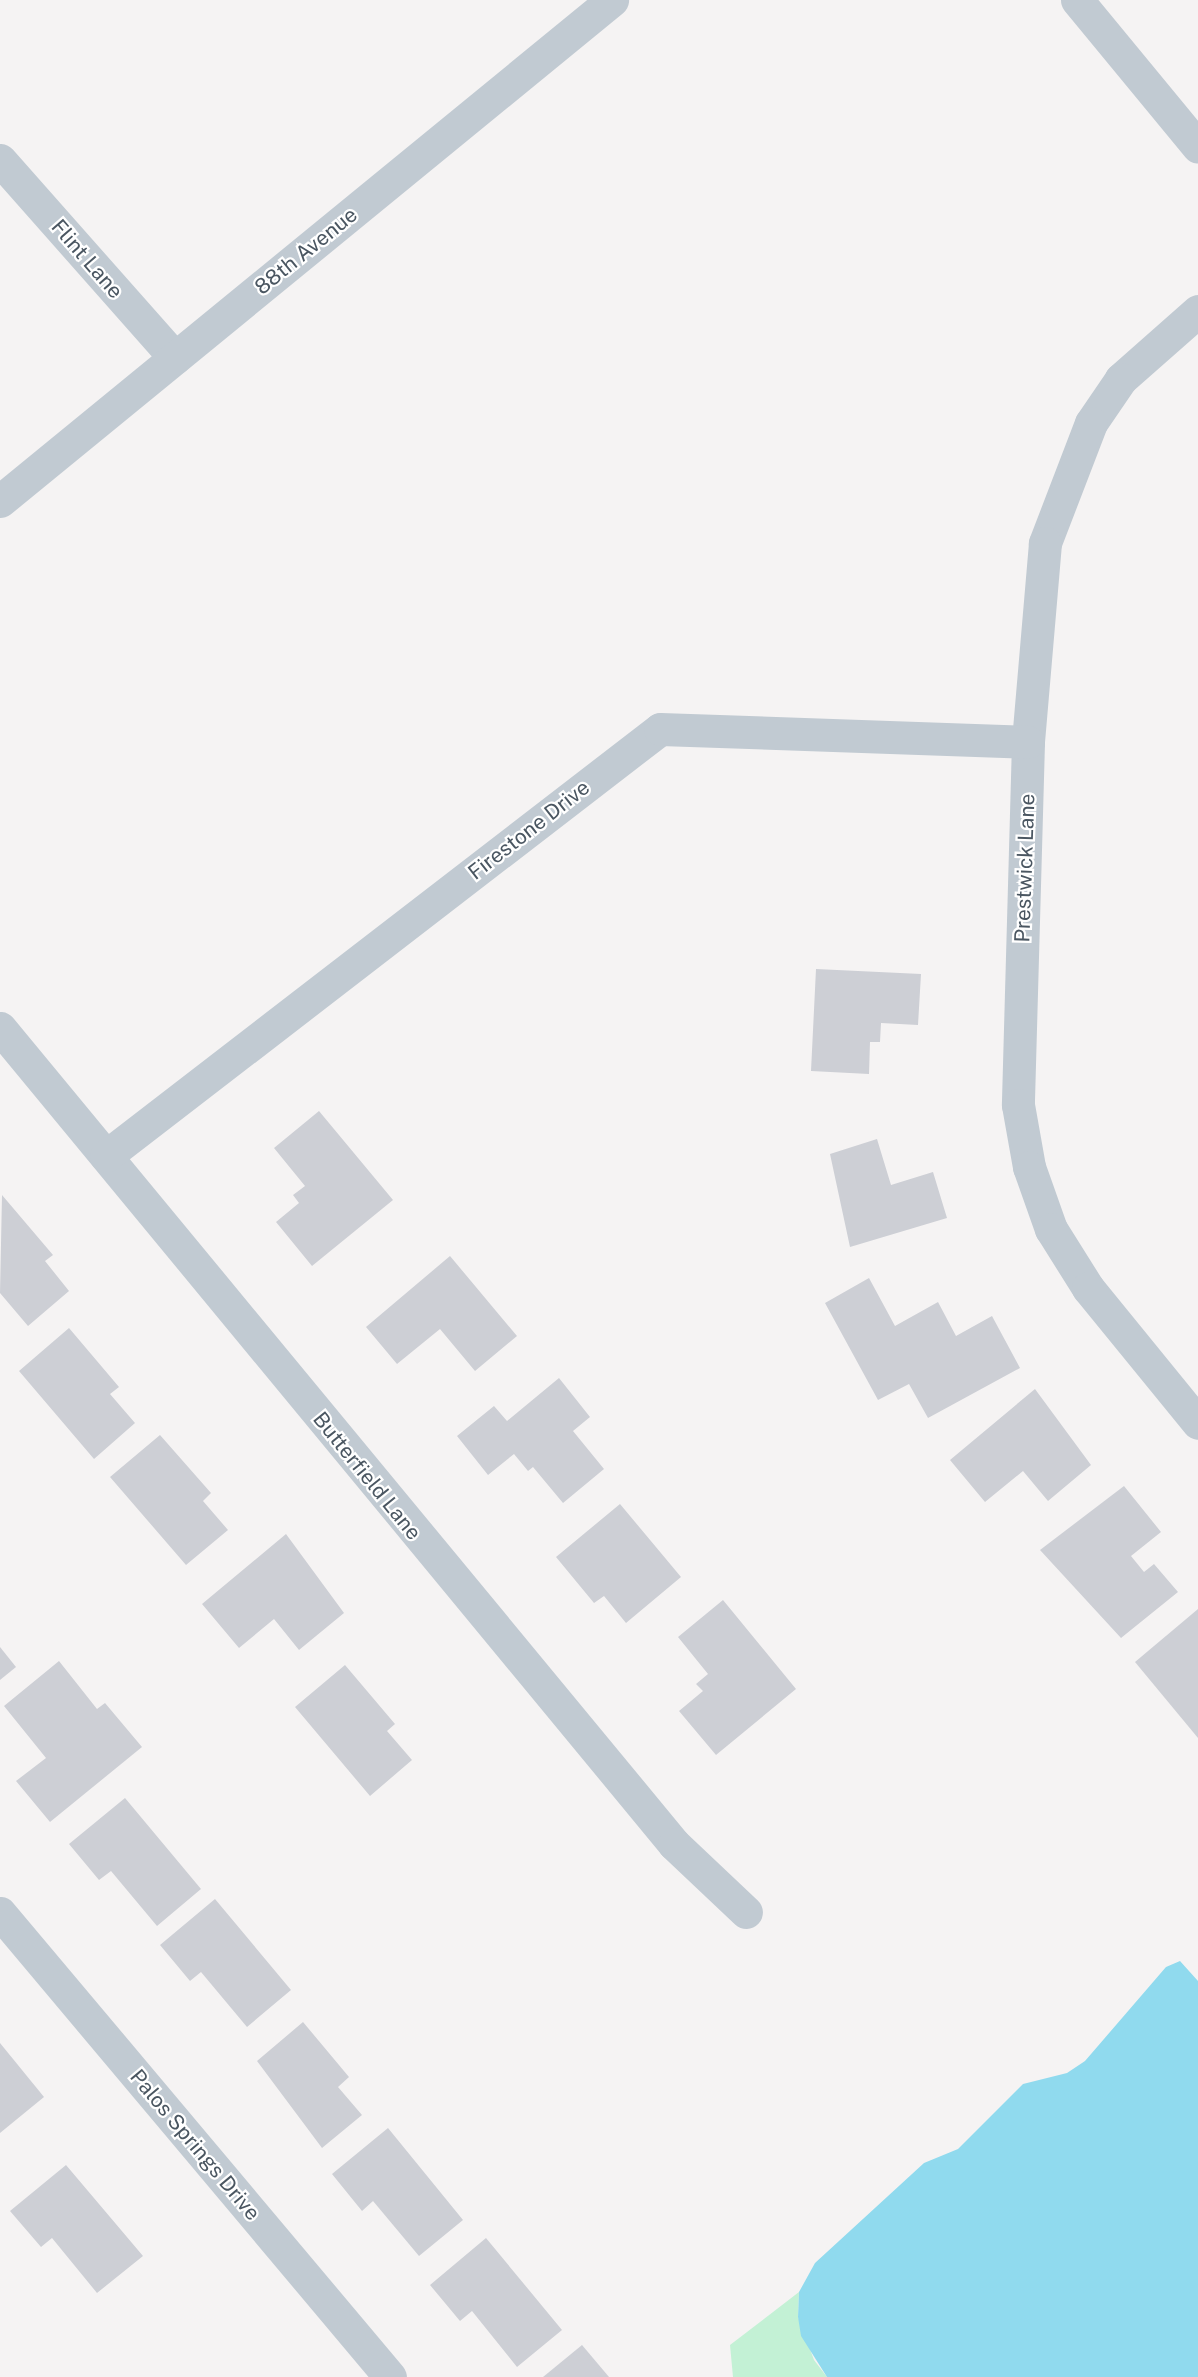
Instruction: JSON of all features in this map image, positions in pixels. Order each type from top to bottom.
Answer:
[{"type":"street","name":"88th Avenue","points":[[0,501],[612,0]]},
{"type":"street","points":[[1077,0],[1198,147]]},
{"type":"street","name":"Flint Lane","points":[[0,160],[175,358]]},
{"type":"street","name":"Prestwick Lane","points":[[1198,311],[1121,379],[1091,423],[1066,478],[1045,543],[1028,741],[1018,1105],[1029,1167],[1051,1229],[1088,1288],[1198,1423]]},
{"type":"street","name":"Firestone Drive","points":[[106,1156],[660,729],[1028,741]]},
{"type":"street","name":"Butterfield Lane","points":[[0,1028],[674,1844],[746,1912]]},
{"type":"street","name":"Palos Springs Drive","points":[[0,1913],[390,2377]]},
{"type":"green space","points":[[799,2292],[798,2317],[814,2360],[827,2377],[733,2377],[730,2345]]},
{"type":"water","points":[[1180,1961],[1198,1981],[1198,2377],[827,2377],[801,2336],[798,2317],[799,2292],[815,2263],[924,2163],[958,2149],[1023,2084],[1067,2073],[1085,2061],[1166,1967]]},
{"type":"building","points":[[816,969],[921,974],[918,1025],[881,1023],[880,1042],[870,1042],[869,1074],[811,1071]]},
{"type":"building","points":[[319,1111],[393,1200],[312,1266],[276,1222],[299,1203],[293,1195],[305,1186],[274,1148]]},
{"type":"building","points":[[877,1139],[891,1185],[933,1172],[947,1218],[850,1247],[830,1154]]},
{"type":"building","points":[[2,1195],[53,1255],[45,1261],[69,1291],[28,1326],[0,1293]]},
{"type":"building","points":[[450,1256],[517,1336],[475,1371],[440,1329],[397,1364],[366,1327]]},
{"type":"building","points":[[869,1278],[895,1326],[938,1302],[956,1336],[992,1316],[1020,1368],[928,1418],[909,1384],[878,1400],[825,1303]]},
{"type":"building","points":[[69,1328],[119,1387],[110,1394],[135,1423],[94,1459],[19,1371]]},
{"type":"building","points":[[559,1378],[590,1417],[573,1431],[604,1469],[563,1503],[533,1467],[528,1471],[514,1454],[488,1475],[457,1436],[494,1406],[507,1421]]},
{"type":"building","points":[[1035,1389],[1091,1465],[1048,1501],[1023,1471],[985,1502],[950,1460]]},
{"type":"building","points":[[160,1435],[211,1493],[203,1501],[228,1530],[186,1565],[110,1477]]},
{"type":"building","points":[[1124,1486],[1161,1532],[1131,1556],[1144,1572],[1154,1564],[1178,1592],[1121,1638],[1040,1550]]},
{"type":"building","points":[[620,1504],[681,1577],[626,1623],[604,1596],[594,1603],[556,1557]]},
{"type":"building","points":[[286,1534],[344,1613],[299,1650],[274,1619],[239,1648],[202,1604]]},
{"type":"building","points":[[723,1600],[796,1689],[716,1755],[679,1711],[703,1691],[696,1684],[708,1674],[678,1637]]},
{"type":"building","points":[[1198,1609],[1198,1738],[1135,1662]]},
{"type":"building","points":[[0,1647],[16,1667],[0,1680]]},
{"type":"building","points":[[59,1661],[97,1709],[105,1703],[142,1747],[50,1822],[16,1781],[46,1758],[4,1706]]},
{"type":"building","points":[[345,1665],[395,1724],[387,1731],[412,1760],[370,1796],[295,1707]]},
{"type":"building","points":[[125,1798],[201,1889],[157,1926],[111,1871],[99,1880],[69,1844]]},
{"type":"building","points":[[215,1899],[291,1990],[247,2027],[201,1972],[190,1981],[160,1945]]},
{"type":"building","points":[[303,2022],[349,2077],[338,2087],[362,2115],[322,2148],[257,2061]]},
{"type":"building","points":[[0,2043],[44,2097],[0,2133]]},
{"type":"building","points":[[388,2128],[463,2220],[419,2256],[373,2201],[362,2211],[332,2174]]},
{"type":"building","points":[[66,2165],[143,2256],[97,2293],[52,2238],[41,2247],[10,2211]]},
{"type":"building","points":[[486,2238],[562,2330],[517,2367],[472,2311],[460,2321],[430,2285]]},
{"type":"building","points":[[582,2345],[609,2377],[543,2377]]}]
